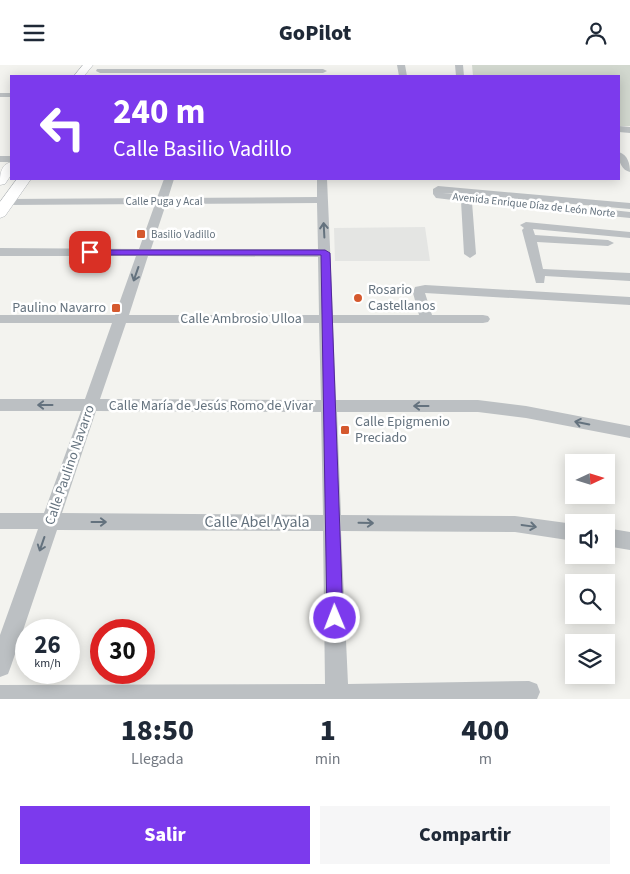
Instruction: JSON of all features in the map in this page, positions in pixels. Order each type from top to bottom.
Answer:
[{"type":"main road","points":[[80,75],[88,65]]},
{"type":"main road","points":[[0,181],[10,167]]},
{"type":"main road","points":[[4,208],[23,180]]},
{"type":"street","points":[[100,71],[323,71]]},
{"type":"street","points":[[620,156],[630,169]]},
{"type":"street","name":"Calle Paulino Navarro","points":[[0,666],[169,180]]},
{"type":"street","points":[[322,180],[321,200],[325,253],[337,697]]},
{"type":"street","name":"Avenida Enrique Díaz de León Norte","points":[[438,192],[581,206],[630,215]]},
{"type":"street","points":[[467,194],[470,255]]},
{"type":"street","name":"Calle Puga y Acal","points":[[4,208],[162,201],[321,200]]},
{"type":"street","points":[[580,230],[581,206]]},
{"type":"street","points":[[581,206],[592,231]]},
{"type":"street","name":"Avenida Enrique Díaz de León Norte","points":[[581,206],[630,206]]},
{"type":"street","points":[[630,235],[580,230],[525,221],[539,277],[630,277]]},
{"type":"street","points":[[530,238],[630,244]]},
{"type":"street","points":[[0,252],[325,253]]},
{"type":"street","points":[[427,319],[419,293],[420,290],[425,289],[630,301]]},
{"type":"street","name":"Calle Ambrosio Ulloa","points":[[0,319],[483,319]]},
{"type":"street","name":"Calle María de Jesús Romo de Vivar","points":[[0,405],[501,407],[630,432]]},
{"type":"street","name":"Calle Abel Ayala","points":[[0,521],[516,524],[565,532]]},
{"type":"street","points":[[615,538],[630,541]]},
{"type":"street","points":[[0,696],[337,697],[529,692]]},
{"type":"shaded area","points":[[472,65],[630,65],[630,126],[620,126],[620,75],[473,75]]},
{"type":"shaded area","points":[[425,227],[430,261],[335,261],[334,228]]},
{"type":"place","name":"Basilio Vadillo","points":[[141,234]]},
{"type":"place","name":"Rosario Castellanos","points":[[358,298]]},
{"type":"place","name":"Paulino Navarro","points":[[116,308]]},
{"type":"place","name":"Calle Epigmenio Preciado","points":[[345,430]]},
{"type":"route","points":[[90,252],[325,253],[335,618]]}]
